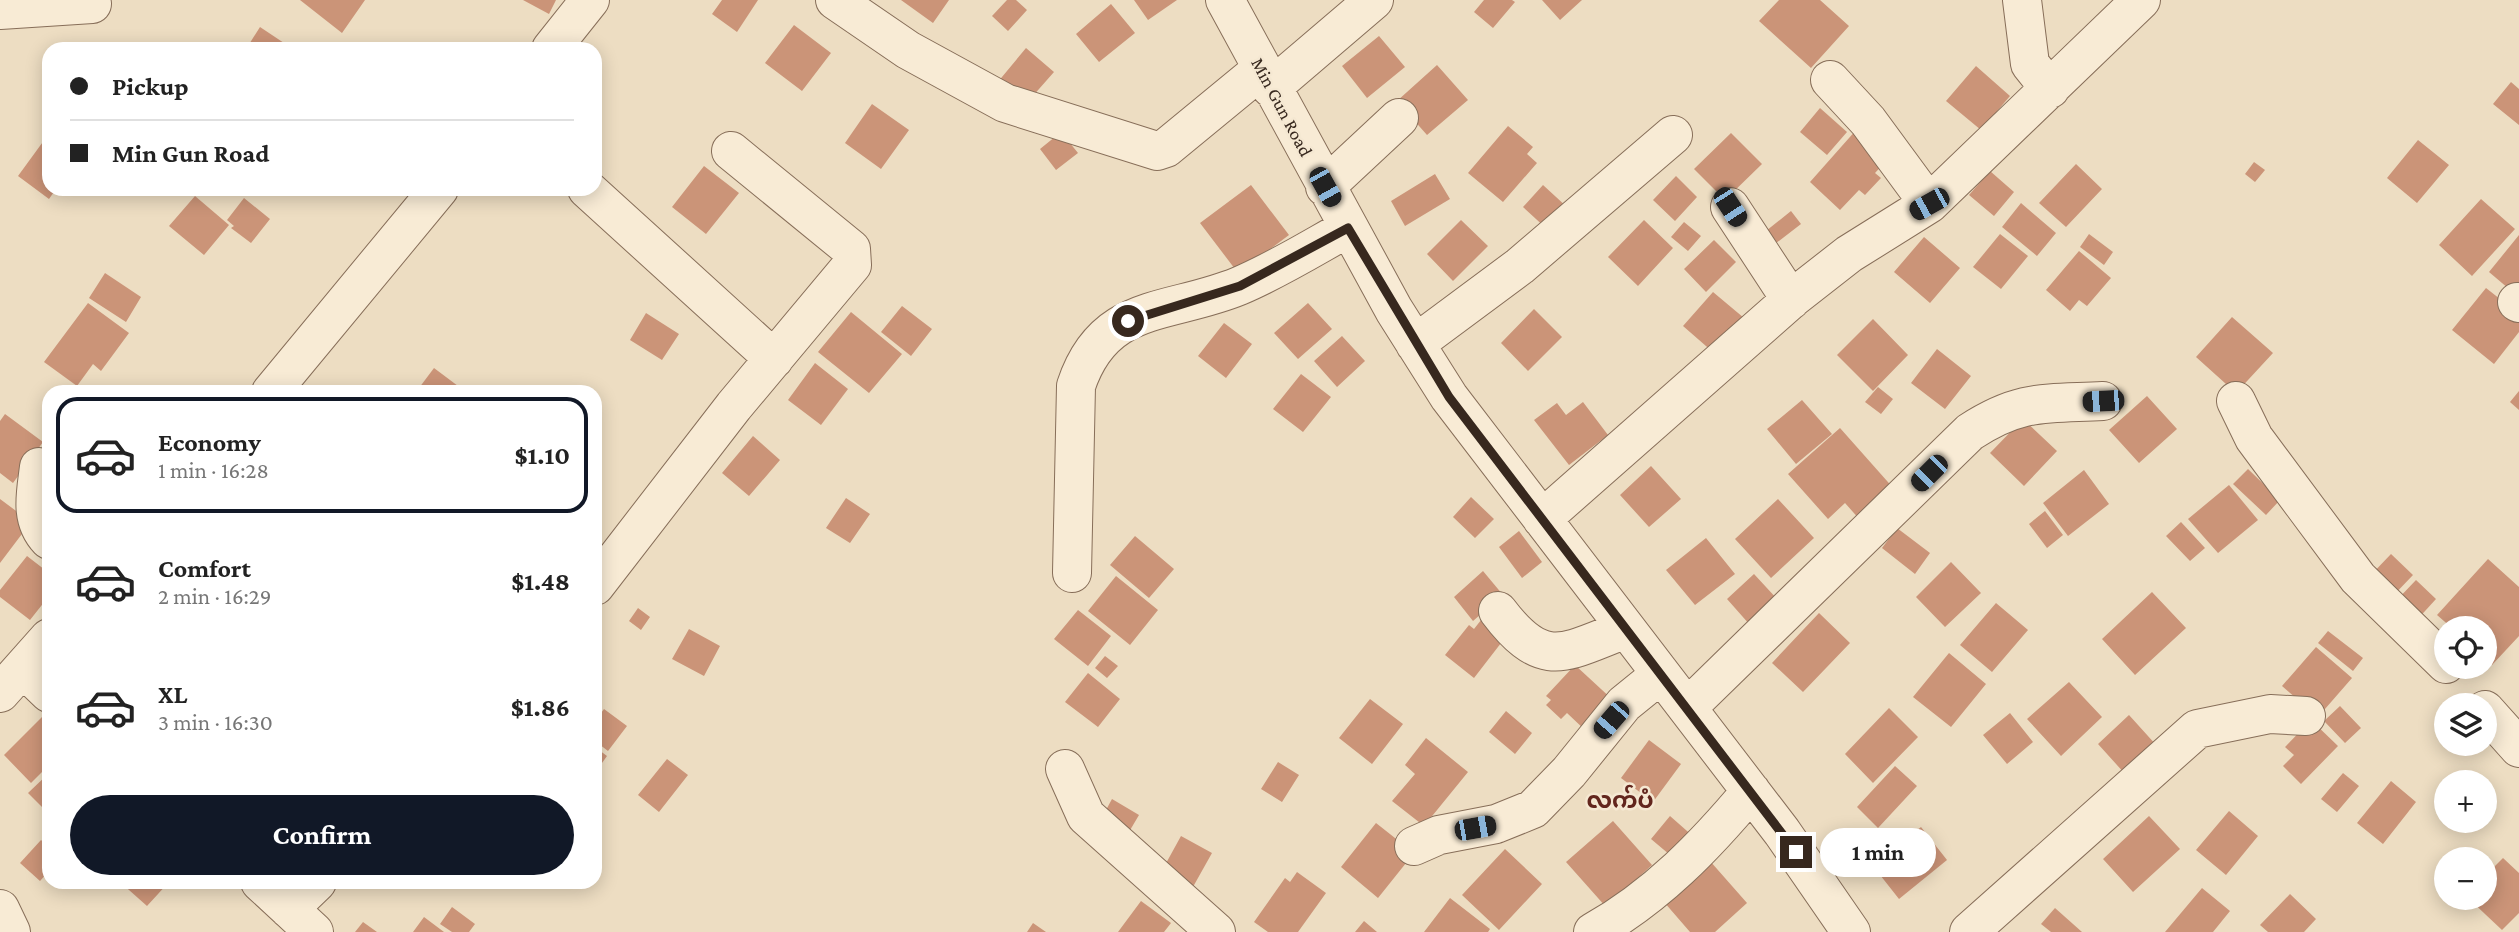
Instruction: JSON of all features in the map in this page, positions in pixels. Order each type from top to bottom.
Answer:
[{"type":"street","points":[[557,42],[590,0]]},
{"type":"street","points":[[835,0],[908,50],[993,97],[1033,113],[1157,151],[1166,148],[1267,79],[1374,0]]},
{"type":"street","name":"Min Gun Road","points":[[1225,0],[1348,228],[1449,397],[1751,791],[1851,932]]},
{"type":"street","points":[[2022,0],[2030,64],[2050,89]]},
{"type":"street","points":[[1542,519],[1791,300],[1849,254],[1929,204],[2141,0]]},
{"type":"street","points":[[0,10],[92,4]]},
{"type":"street","points":[[1830,80],[1868,121],[1929,204]]},
{"type":"street","points":[[1325,187],[1399,118]]},
{"type":"street","points":[[1415,344],[1520,266],[1673,135]]},
{"type":"street","points":[[602,577],[774,359],[844,278],[852,265],[851,248],[731,151]]},
{"type":"street","points":[[277,385],[433,196]]},
{"type":"street","points":[[595,196],[774,359]]},
{"type":"street","points":[[1730,207],[1791,300]]},
{"type":"street","points":[[1072,573],[1076,386],[1083,364],[1096,344],[1107,332],[1128,321],[1240,286],[1348,228]]},
{"type":"street","points":[[1687,708],[1970,432],[2001,412],[2025,405],[2103,401]]},
{"type":"street","points":[[2236,401],[2254,438],[2358,578],[2434,652]]},
{"type":"street","points":[[39,467],[35,513],[42,530]]},
{"type":"street","points":[[1498,611],[1518,636],[1545,652],[1559,653],[1626,629]]},
{"type":"street","points":[[24,685],[42,651]]},
{"type":"street","points":[[1414,846],[1439,835],[1496,824],[1533,809],[1569,772],[1624,704],[1661,674]]},
{"type":"street","points":[[2459,679],[2471,693]]},
{"type":"street","points":[[1969,932],[2197,729],[2270,714],[2306,716]]},
{"type":"street","points":[[2497,723],[2519,748]]},
{"type":"street","points":[[1065,769],[1086,816],[1216,932]]},
{"type":"street","points":[[1593,932],[1665,882],[1725,822],[1751,791]]},
{"type":"street","points":[[268,889],[302,921],[314,889]]},
{"type":"street","points":[[0,909],[11,932]]},
{"type":"building","points":[[300,0],[365,0],[342,33]]},
{"type":"building","points":[[523,0],[556,0],[549,14]]},
{"type":"building","points":[[722,0],[758,0],[737,32],[712,14]]},
{"type":"building","points":[[901,0],[949,0],[933,23]]},
{"type":"building","points":[[1007,0],[1016,0],[1027,10],[1008,31],[992,16]]},
{"type":"building","points":[[1134,0],[1177,0],[1148,20]]},
{"type":"building","points":[[1484,0],[1515,2],[1493,28],[1474,12]]},
{"type":"building","points":[[1542,0],[1582,0],[1560,20]]},
{"type":"building","points":[[1779,0],[1820,0],[1849,26],[1811,68],[1759,21]]},
{"type":"building","points":[[1111,4],[1135,33],[1099,62],[1076,34]]},
{"type":"building","points":[[794,25],[831,53],[802,91],[765,63]]},
{"type":"building","points":[[260,27],[282,42],[250,42]]},
{"type":"building","points":[[1379,36],[1405,67],[1367,98],[1342,66]]},
{"type":"building","points":[[1026,48],[1054,72],[1024,106],[997,83]]},
{"type":"building","points":[[1437,65],[1468,100],[1427,135],[1397,101]]},
{"type":"building","points":[[1976,66],[2010,96],[1981,130],[1946,101]]},
{"type":"building","points":[[2511,82],[2519,89],[2519,125],[2493,104]]},
{"type":"building","points":[[872,104],[909,130],[881,169],[845,143]]},
{"type":"building","points":[[1820,108],[1847,132],[1827,155],[1800,132]]},
{"type":"building","points":[[1508,126],[1533,147],[1527,154],[1537,163],[1503,202],[1468,173]]},
{"type":"building","points":[[1857,129],[1889,158],[1875,173],[1881,178],[1865,195],[1859,190],[1840,210],[1810,182]]},
{"type":"building","points":[[1061,132],[1078,153],[1056,170],[1040,149]]},
{"type":"building","points":[[1731,133],[1762,164],[1725,200],[1694,169]]},
{"type":"building","points":[[2418,140],[2449,165],[2417,203],[2387,178]]},
{"type":"building","points":[[42,143],[42,194],[18,176]]},
{"type":"building","points":[[2254,162],[2265,170],[2255,182],[2245,174]]},
{"type":"building","points":[[2076,164],[2102,189],[2066,227],[2039,203]]},
{"type":"building","points":[[704,166],[739,193],[706,234],[672,207]]},
{"type":"building","points":[[1990,171],[2014,192],[1994,216],[1969,195]]},
{"type":"building","points":[[1435,174],[1450,199],[1405,226],[1391,201]]},
{"type":"building","points":[[1676,176],[1697,197],[1675,221],[1653,200]]},
{"type":"building","points":[[1251,185],[1289,235],[1238,273],[1200,223]]},
{"type":"building","points":[[1543,185],[1568,208],[1548,230],[1523,207]]},
{"type":"building","points":[[195,196],[229,225],[204,255],[169,226]]},
{"type":"building","points":[[244,198],[270,219],[251,243],[231,228],[234,226],[227,220]]},
{"type":"building","points":[[2481,199],[2515,229],[2472,276],[2439,245]]},
{"type":"building","points":[[2021,203],[2056,233],[2037,256],[2002,227]]},
{"type":"building","points":[[1791,211],[1801,224],[1771,247],[1761,235]]},
{"type":"building","points":[[1461,220],[1488,246],[1453,281],[1427,254]]},
{"type":"building","points":[[1644,220],[1673,248],[1638,286],[1608,257]]},
{"type":"building","points":[[1684,222],[1701,236],[1688,251],[1671,237]]},
{"type":"building","points":[[2000,234],[2028,256],[2001,289],[1973,267]]},
{"type":"building","points":[[2089,234],[2113,252],[2104,265],[2080,247]]},
{"type":"building","points":[[2519,235],[2519,289],[2515,294],[2489,272]]},
{"type":"building","points":[[1924,237],[1960,268],[1930,303],[1894,272]]},
{"type":"building","points":[[1714,240],[1736,262],[1706,292],[1684,269]]},
{"type":"building","points":[[2079,251],[2111,278],[2087,306],[2079,300],[2070,311],[2046,290]]},
{"type":"building","points":[[105,273],[141,297],[126,322],[89,298]]},
{"type":"building","points":[[2486,288],[2519,314],[2519,332],[2494,364],[2452,330]]},
{"type":"building","points":[[1713,292],[1744,318],[1714,353],[1683,326]]},
{"type":"building","points":[[88,303],[129,333],[101,371],[93,364],[78,385],[44,362]]},
{"type":"building","points":[[1308,303],[1332,329],[1298,359],[1274,333]]},
{"type":"building","points":[[902,306],[932,329],[911,356],[881,332]]},
{"type":"building","points":[[1534,309],[1562,337],[1528,371],[1501,343]]},
{"type":"building","points":[[851,312],[902,354],[869,393],[818,352]]},
{"type":"building","points":[[646,313],[679,334],[662,360],[630,340]]},
{"type":"building","points":[[2232,317],[2273,353],[2236,393],[2196,357]]},
{"type":"building","points":[[1873,319],[1908,355],[1873,391],[1837,355]]},
{"type":"building","points":[[1224,323],[1252,344],[1226,378],[1198,356]]},
{"type":"building","points":[[1342,336],[1365,361],[1337,387],[1314,361]]},
{"type":"building","points":[[1937,349],[1971,376],[1945,409],[1911,383]]},
{"type":"building","points":[[815,363],[848,389],[821,425],[788,400]]},
{"type":"building","points":[[434,368],[457,385],[421,385]]},
{"type":"building","points":[[1301,374],[1331,397],[1303,432],[1273,409]]},
{"type":"building","points":[[1878,387],[1893,399],[1881,414],[1865,402]]},
{"type":"building","points":[[2519,391],[2519,410],[2510,402]]},
{"type":"building","points":[[2147,396],[2177,429],[2139,463],[2109,430]]},
{"type":"building","points":[[1802,400],[1832,434],[1796,464],[1767,429]]},
{"type":"building","points":[[1583,402],[1608,435],[1569,465],[1534,420],[1557,403],[1566,415]]},
{"type":"building","points":[[5,414],[42,441],[13,483],[0,473],[0,421]]},
{"type":"building","points":[[2023,419],[2057,451],[2024,486],[1990,453]]},
{"type":"building","points":[[1840,428],[1895,490],[1861,521],[1845,503],[1828,519],[1788,474]]},
{"type":"building","points":[[753,436],[780,460],[749,496],[722,473]]},
{"type":"building","points":[[1651,466],[1681,499],[1649,527],[1620,495]]},
{"type":"building","points":[[2248,469],[2280,500],[2266,515],[2233,484]]},
{"type":"building","points":[[2084,470],[2109,504],[2068,536],[2043,503]]},
{"type":"building","points":[[2229,485],[2258,520],[2218,553],[2188,519]]},
{"type":"building","points":[[1471,497],[1494,519],[1475,538],[1453,517]]},
{"type":"building","points":[[846,498],[870,514],[850,543],[826,528]]},
{"type":"building","points":[[0,499],[31,522],[0,563]]},
{"type":"building","points":[[1778,499],[1814,538],[1771,578],[1735,539]]},
{"type":"building","points":[[2045,511],[2063,535],[2047,548],[2029,524]]},
{"type":"building","points":[[2181,522],[2205,548],[2190,561],[2166,536]]},
{"type":"building","points":[[1897,528],[1930,553],[1915,574],[1882,548]]},
{"type":"building","points":[[1519,531],[1542,562],[1522,578],[1499,547]]},
{"type":"building","points":[[1135,536],[1174,569],[1149,598],[1110,565]]},
{"type":"building","points":[[1706,538],[1735,574],[1695,605],[1666,570]]},
{"type":"building","points":[[2391,554],[2413,575],[2390,599],[2369,577]]},
{"type":"building","points":[[27,556],[42,568],[42,605],[30,620],[0,597],[0,590]]},
{"type":"building","points":[[2488,559],[2519,587],[2519,636],[2497,660],[2497,616],[2437,615]]},
{"type":"building","points":[[1951,562],[1981,593],[1945,627],[1916,597]]},
{"type":"building","points":[[1483,571],[1503,595],[1473,621],[1454,597]]},
{"type":"building","points":[[1754,574],[1778,600],[1750,625],[1727,599]]},
{"type":"building","points":[[1116,576],[1158,610],[1130,645],[1088,611]]},
{"type":"building","points":[[2416,580],[2436,599],[2415,622],[2395,602]]},
{"type":"building","points":[[2152,592],[2186,628],[2135,675],[2102,639]]},
{"type":"building","points":[[1996,603],[2028,630],[1992,672],[1960,645]]},
{"type":"building","points":[[638,608],[650,617],[641,630],[629,621]]},
{"type":"building","points":[[1078,610],[1111,636],[1088,666],[1054,639]]},
{"type":"building","points":[[1819,613],[1850,643],[1803,692],[1772,663]]},
{"type":"building","points":[[1485,615],[1508,634],[1474,678],[1445,655],[1469,625],[1474,629]]},
{"type":"building","points":[[689,629],[720,646],[704,676],[672,659]]},
{"type":"building","points":[[2328,631],[2363,658],[2353,671],[2318,643]]},
{"type":"building","points":[[2316,647],[2352,678],[2318,717],[2282,686]]},
{"type":"building","points":[[1949,653],[1986,684],[1951,727],[1913,697]]},
{"type":"building","points":[[1105,656],[1118,666],[1107,678],[1095,668]]},
{"type":"building","points":[[1575,665],[1614,701],[1586,731],[1567,713],[1561,719],[1546,705],[1551,700],[1546,696]]},
{"type":"building","points":[[1088,673],[1120,699],[1098,727],[1065,702]]},
{"type":"building","points":[[2069,682],[2102,717],[2061,756],[2027,719]]},
{"type":"building","points":[[1370,699],[1403,724],[1372,764],[1339,738]]},
{"type":"building","points":[[2340,706],[2361,728],[2345,743],[2324,721]]},
{"type":"building","points":[[1889,708],[1918,737],[1873,783],[1845,754]]},
{"type":"building","points":[[604,709],[627,726],[608,751],[602,746]]},
{"type":"building","points":[[1506,711],[1532,733],[1515,754],[1489,732]]},
{"type":"building","points":[[2010,713],[2033,742],[2007,764],[1983,735]]},
{"type":"building","points":[[2129,715],[2157,746],[2126,775],[2098,744]]},
{"type":"building","points":[[42,717],[42,772],[31,783],[4,755]]},
{"type":"building","points":[[2311,720],[2338,746],[2301,784],[2283,766],[2294,755],[2285,747]]},
{"type":"building","points":[[1426,738],[1468,772],[1424,826],[1392,801],[1415,774],[1405,765]]},
{"type":"building","points":[[1649,740],[1681,764],[1653,802],[1621,778]]},
{"type":"building","points":[[667,759],[688,775],[659,812],[638,795]]},
{"type":"building","points":[[1278,762],[1299,775],[1282,802],[1261,789]]},
{"type":"building","points":[[1895,766],[1917,786],[1878,828],[1857,807]]},
{"type":"building","points":[[2343,773],[2359,786],[2337,812],[2321,799]]},
{"type":"building","points":[[42,780],[42,807],[28,793]]},
{"type":"building","points":[[2391,781],[2416,802],[2383,844],[2357,823]]},
{"type":"building","points":[[1112,799],[1139,815],[1126,837],[1100,821]]},
{"type":"building","points":[[2229,811],[2258,836],[2226,875],[2196,850]]},
{"type":"building","points":[[1670,816],[1695,838],[1676,860],[1651,839]]},
{"type":"building","points":[[2149,816],[2180,849],[2133,892],[2103,859]]},
{"type":"building","points":[[1613,821],[1652,865],[1606,907],[1566,862]]},
{"type":"building","points":[[1376,823],[1414,853],[1378,898],[1341,867]]},
{"type":"building","points":[[1921,827],[1947,860],[1899,899],[1873,866]]},
{"type":"building","points":[[1181,836],[1212,853],[1189,894],[1159,876]]},
{"type":"building","points":[[41,840],[42,841],[40,881],[20,863]]},
{"type":"building","points":[[1505,849],[1542,884],[1499,930],[1462,895]]},
{"type":"building","points":[[2503,858],[2519,873],[2519,913],[2502,930],[2481,910],[2497,910],[2497,864]]},
{"type":"building","points":[[1710,861],[1747,903],[1715,932],[1690,932],[1664,902]]},
{"type":"building","points":[[1297,872],[1326,893],[1298,932],[1268,932],[1254,922],[1285,878],[1290,882]]},
{"type":"building","points":[[2202,888],[2230,911],[2213,932],[2165,932]]},
{"type":"building","points":[[128,889],[163,889],[147,906]]},
{"type":"building","points":[[2290,894],[2316,919],[2304,932],[2268,932],[2260,925]]},
{"type":"building","points":[[1450,898],[1490,929],[1488,932],[1424,932]]},
{"type":"building","points":[[1141,901],[1171,923],[1164,932],[1118,932]]},
{"type":"building","points":[[452,907],[475,924],[469,932],[452,932],[440,924]]},
{"type":"building","points":[[2055,908],[2082,932],[2051,932],[2041,924]]},
{"type":"building","points":[[424,917],[444,932],[413,932]]},
{"type":"building","points":[[1364,921],[1377,932],[1355,932]]},
{"type":"building","points":[[363,922],[377,932],[355,932]]},
{"type":"building","points":[[1033,923],[1046,932],[1027,932]]},
{"type":"district","name":"လက်ပံ","points":[[1620,800]]},
{"type":"route","points":[[1128,321],[1240,286],[1348,228],[1394,310],[1449,397],[1796,852]]}]
